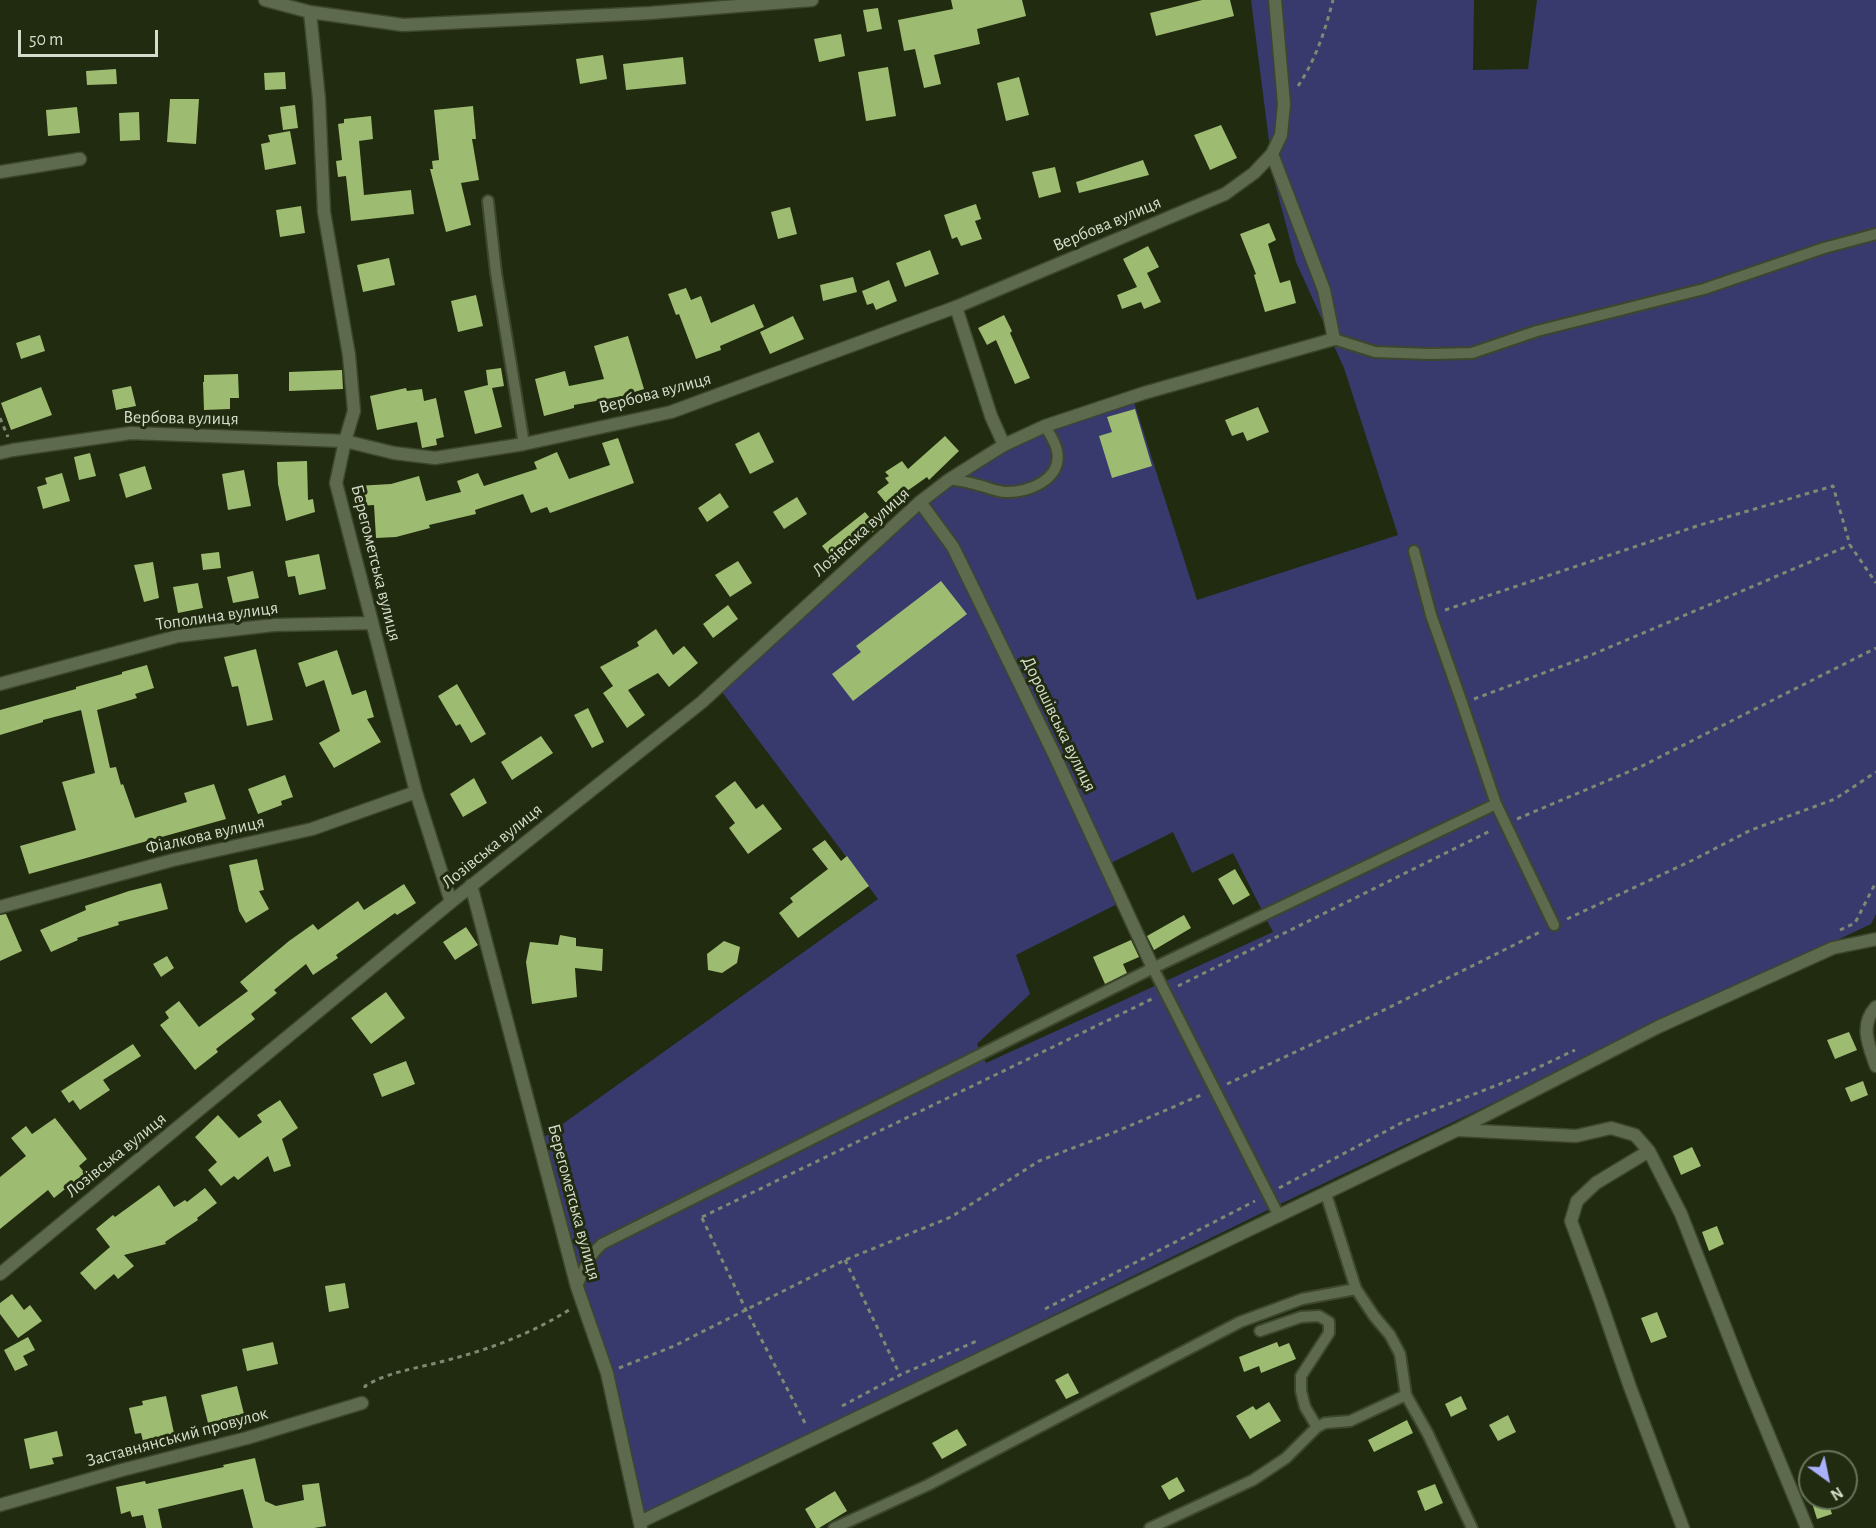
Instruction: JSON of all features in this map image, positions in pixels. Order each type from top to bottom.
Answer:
[{"type":"street","points":[[265,0],[310,12],[403,25],[650,14],[812,0]]},
{"type":"street","points":[[650,0],[650,14]]},
{"type":"street","points":[[1275,0],[1284,104],[1281,135],[1272,154],[1324,290],[1334,339]]},
{"type":"street","name":"Берегометська вулиця","points":[[310,12],[318,99],[324,212],[349,355],[354,411],[336,483],[416,792],[451,902]]},
{"type":"street","name":"Вербова вулиця","points":[[0,453],[131,433],[345,441],[394,453],[435,458],[524,444],[671,412],[956,307],[1225,194],[1254,173],[1272,154]]},
{"type":"street","points":[[0,172],[80,159]]},
{"type":"street","points":[[956,307],[991,416],[1004,445]]},
{"type":"street","name":"Лозівська вулиця","points":[[0,1274],[471,885],[702,702],[920,502],[950,479],[1004,445],[1045,426],[1144,393],[1334,339]]},
{"type":"street","name":"Дорошівська вулиця","points":[[920,502],[953,547],[1054,754],[1153,968]]},
{"type":"street","name":"Тополина вулиця","points":[[0,684],[178,636],[274,625],[372,623]]},
{"type":"street","name":"Фіалкова вулиця","points":[[0,907],[173,860],[312,829],[416,792]]},
{"type":"street","name":"Берегометська вулиця","points":[[471,885],[578,1287],[607,1373],[640,1525]]},
{"type":"street","points":[[640,1525],[1326,1194],[1669,1023],[1833,948],[1876,939]]},
{"type":"street","points":[[1876,1007],[1869,1015],[1866,1037],[1876,1066]]},
{"type":"street","points":[[1457,1130],[1576,1136],[1611,1128],[1635,1134],[1649,1151],[1681,1214],[1745,1378],[1808,1528]]},
{"type":"street","points":[[1649,1151],[1596,1183],[1577,1201],[1571,1221],[1630,1388],[1683,1528]]},
{"type":"street","name":"Заставнянський провулок","points":[[0,1505],[122,1470],[247,1438],[362,1403]]},
{"type":"lane","points":[[488,201],[496,273],[524,444]]},
{"type":"lane","points":[[1334,339],[1375,352],[1472,353],[1536,331],[1704,290],[1824,248],[1876,234]]},
{"type":"lane","points":[[950,479],[1003,492],[1023,491],[1037,485],[1050,477],[1058,465],[1057,450],[1045,426]]},
{"type":"lane","points":[[1414,551],[1431,615],[1496,804],[1554,925]]},
{"type":"lane","points":[[578,1287],[591,1255],[602,1244],[1153,968],[1496,804]]},
{"type":"lane","points":[[1153,968],[1279,1216]]},
{"type":"lane","points":[[1326,1194],[1356,1289],[1390,1335],[1400,1354],[1406,1395],[1428,1434],[1472,1528]]},
{"type":"lane","points":[[834,1528],[928,1485],[1240,1322],[1302,1299],[1356,1289]]},
{"type":"lane","points":[[1260,1331],[1301,1317],[1318,1316],[1329,1322],[1329,1332],[1301,1376],[1301,1391],[1305,1407],[1317,1427]]},
{"type":"lane","points":[[1150,1528],[1253,1480],[1286,1458],[1317,1427],[1325,1423],[1350,1421],[1406,1395]]},
{"type":"path","points":[[1284,104],[1311,67],[1325,33],[1333,0]]},
{"type":"path","points":[[1431,615],[1700,525],[1833,486],[1850,545],[1876,583]]},
{"type":"path","points":[[1462,703],[1588,656],[1850,545]]},
{"type":"path","points":[[702,1217],[1165,993],[1506,823],[1640,766],[1876,648]]},
{"type":"path","points":[[607,1373],[674,1346],[844,1260],[951,1217],[1039,1161],[1120,1130],[1215,1089],[1370,1017],[1751,830],[1835,799],[1876,772]]},
{"type":"path","points":[[694,1198],[746,1310],[806,1425]]},
{"type":"path","points":[[844,1260],[900,1375]]},
{"type":"path","points":[[362,1403],[365,1386],[378,1378],[491,1347],[551,1321],[583,1301]]},
{"type":"shaded area","points":[[1251,0],[1474,0],[1473,70],[1528,69],[1537,0],[1876,0],[1876,914],[1871,924],[1274,1207],[640,1518],[574,1269],[543,1138],[878,899],[716,684],[992,445],[1134,402],[1197,600],[1398,535],[1344,368],[1296,262],[1274,180]],"holes":[[[1173,832],[1192,873],[1233,853],[1273,932],[986,1063],[977,1044],[1030,994],[1016,955],[1127,899],[1111,863]]]},
{"type":"building","points":[[951,0],[1022,0],[1026,16],[977,29],[980,44],[934,55],[941,84],[924,88],[915,49],[904,51],[898,20],[953,9]]},
{"type":"building","points":[[1202,0],[1230,0],[1234,16],[1156,36],[1150,13]]},
{"type":"building","points":[[878,8],[882,29],[867,32],[863,10]]},
{"type":"building","points":[[841,34],[845,56],[819,62],[814,39]]},
{"type":"building","points":[[603,55],[607,79],[580,84],[576,59]]},
{"type":"building","points":[[683,57],[686,84],[626,90],[623,64]]},
{"type":"building","points":[[888,67],[896,116],[866,121],[858,72]]},
{"type":"building","points":[[116,69],[117,84],[87,85],[86,71]]},
{"type":"building","points":[[285,72],[286,89],[265,90],[264,73]]},
{"type":"building","points":[[1019,77],[1029,115],[1006,121],[997,83]]},
{"type":"building","points":[[170,99],[199,99],[196,144],[167,142]]},
{"type":"building","points":[[295,105],[298,128],[283,130],[280,107]]},
{"type":"building","points":[[473,106],[476,139],[472,139],[479,180],[461,183],[471,225],[446,232],[430,169],[433,169],[432,161],[439,160],[434,110]]},
{"type":"building","points":[[77,107],[80,133],[48,136],[46,110]]},
{"type":"building","points":[[139,112],[140,140],[120,141],[119,113]]},
{"type":"building","points":[[371,116],[373,139],[359,141],[364,195],[411,190],[414,214],[351,221],[346,176],[338,177],[336,161],[342,160],[338,124],[344,123],[344,119]]},
{"type":"building","points":[[1221,125],[1237,158],[1210,170],[1194,135]]},
{"type":"building","points":[[290,131],[296,164],[265,170],[261,144],[270,142],[268,135]]},
{"type":"building","points":[[1143,160],[1149,175],[1079,193],[1076,182]]},
{"type":"building","points":[[1055,167],[1061,192],[1039,198],[1032,172]]},
{"type":"building","points":[[976,204],[981,219],[975,221],[982,239],[961,246],[957,237],[952,239],[944,215]]},
{"type":"building","points":[[301,206],[305,233],[280,237],[276,210]]},
{"type":"building","points":[[790,207],[797,234],[778,239],[771,212]]},
{"type":"building","points":[[1269,223],[1276,240],[1268,244],[1280,283],[1290,280],[1296,303],[1265,312],[1254,275],[1256,274],[1240,234]]},
{"type":"building","points":[[1148,246],[1159,267],[1147,273],[1161,302],[1144,309],[1141,302],[1122,309],[1117,295],[1137,287],[1123,259]]},
{"type":"building","points":[[930,250],[939,274],[905,287],[896,263]]},
{"type":"building","points":[[389,258],[395,285],[363,292],[357,265]]},
{"type":"building","points":[[853,277],[857,292],[823,301],[820,285]]},
{"type":"building","points":[[889,280],[897,301],[876,310],[873,303],[867,305],[862,291]]},
{"type":"building","points":[[686,288],[691,300],[701,296],[711,323],[754,304],[764,327],[720,346],[721,350],[696,359],[679,314],[676,315],[668,294]]},
{"type":"building","points":[[476,295],[483,326],[458,332],[451,301]]},
{"type":"building","points":[[1004,315],[1030,378],[1015,384],[996,340],[987,345],[978,328]]},
{"type":"building","points":[[793,316],[804,339],[770,354],[760,332]]},
{"type":"building","points":[[40,335],[45,351],[21,359],[16,343]]},
{"type":"building","points":[[628,336],[644,389],[622,396],[574,405],[574,408],[544,416],[535,379],[565,371],[569,386],[604,379],[594,346]]},
{"type":"building","points":[[501,368],[504,386],[492,388],[502,427],[475,434],[464,391],[488,385],[486,370]]},
{"type":"building","points":[[342,370],[343,389],[289,391],[289,372]]},
{"type":"building","points":[[238,374],[239,398],[230,398],[230,409],[204,410],[204,375]]},
{"type":"building","points":[[131,386],[136,406],[116,410],[112,390]]},
{"type":"building","points":[[41,387],[52,415],[11,430],[1,403]]},
{"type":"building","points":[[406,388],[407,391],[422,389],[424,401],[436,398],[444,437],[436,439],[437,445],[422,448],[417,422],[377,430],[370,396]]},
{"type":"building","points":[[1258,407],[1269,432],[1247,441],[1243,432],[1232,436],[1225,420]]},
{"type":"building","points":[[1135,409],[1152,466],[1112,478],[1099,436],[1112,432],[1107,417]]},
{"type":"building","points":[[759,432],[774,462],[750,474],[735,444]]},
{"type":"building","points":[[945,436],[959,451],[929,480],[927,477],[886,503],[877,492],[889,483],[885,478],[889,476],[885,472],[902,461],[908,469]]},
{"type":"building","points":[[618,438],[634,483],[550,513],[547,507],[531,513],[523,494],[475,510],[476,514],[429,525],[430,528],[396,537],[376,538],[374,505],[358,506],[356,486],[391,484],[419,476],[426,501],[461,492],[457,481],[478,473],[484,486],[537,469],[534,462],[557,452],[569,479],[610,465],[602,443]]},
{"type":"building","points":[[90,453],[96,476],[79,480],[74,457]]},
{"type":"building","points":[[307,461],[308,500],[313,499],[315,512],[286,521],[278,484],[277,462]]},
{"type":"building","points":[[145,466],[152,489],[126,498],[119,474]]},
{"type":"building","points":[[244,470],[251,506],[228,510],[222,474]]},
{"type":"building","points":[[62,473],[70,501],[43,509],[37,487],[47,484],[45,478]]},
{"type":"building","points":[[720,493],[729,507],[707,522],[698,508]]},
{"type":"building","points":[[797,497],[807,514],[784,529],[773,512]]},
{"type":"building","points":[[865,512],[878,528],[835,562],[822,546]]},
{"type":"building","points":[[219,552],[221,568],[203,570],[201,554]]},
{"type":"building","points":[[319,554],[326,589],[299,595],[295,576],[288,577],[285,561]]},
{"type":"building","points":[[738,561],[752,583],[730,597],[715,575]]},
{"type":"building","points":[[153,562],[159,598],[144,602],[134,565]]},
{"type":"building","points":[[253,571],[259,598],[233,603],[227,577]]},
{"type":"building","points":[[941,581],[967,614],[853,701],[832,674],[861,652],[856,646]]},
{"type":"building","points":[[198,583],[203,608],[178,613],[173,587]]},
{"type":"building","points":[[728,605],[738,619],[713,638],[703,624]]},
{"type":"building","points":[[656,629],[673,655],[684,646],[698,663],[669,687],[658,673],[628,690],[645,715],[627,728],[603,693],[613,686],[600,667],[639,646],[637,642]]},
{"type":"building","points":[[256,649],[273,720],[247,726],[238,686],[232,687],[224,657]]},
{"type":"building","points":[[337,650],[352,695],[366,690],[374,717],[367,719],[381,742],[334,768],[319,743],[340,731],[324,680],[306,687],[298,663]]},
{"type":"building","points":[[147,665],[154,688],[135,694],[137,698],[97,710],[110,768],[116,767],[135,818],[187,802],[184,793],[214,784],[226,819],[29,874],[20,846],[76,830],[62,782],[95,773],[81,710],[0,735],[0,710],[76,689],[76,687]]},
{"type":"building","points":[[457,684],[486,734],[471,743],[460,724],[456,726],[438,696]]},
{"type":"building","points":[[588,708],[604,742],[592,748],[574,715]]},
{"type":"building","points":[[541,736],[553,753],[512,780],[501,762]]},
{"type":"building","points":[[285,775],[293,797],[281,801],[282,805],[258,814],[248,789]]},
{"type":"building","points":[[474,778],[487,803],[463,817],[450,794]]},
{"type":"building","points":[[735,781],[756,809],[763,804],[782,829],[748,854],[729,828],[735,823],[715,796]]},
{"type":"building","points":[[825,840],[841,861],[847,856],[869,886],[798,938],[779,913],[793,902],[790,898],[828,869],[812,849]]},
{"type":"building","points":[[257,859],[264,890],[259,891],[269,909],[246,923],[239,911],[229,865]]},
{"type":"building","points":[[1235,869],[1250,895],[1233,905],[1218,879]]},
{"type":"building","points":[[161,883],[168,909],[118,922],[119,925],[77,938],[78,940],[51,952],[40,930],[86,910],[85,906]]},
{"type":"building","points":[[404,884],[416,903],[397,915],[395,913],[336,955],[338,958],[313,975],[306,964],[274,990],[277,993],[251,1014],[255,1019],[216,1049],[218,1052],[195,1070],[160,1025],[169,1018],[165,1012],[179,1001],[199,1027],[248,991],[240,982],[313,924],[318,930],[358,901],[364,910]]},
{"type":"building","points":[[6,914],[22,951],[0,961],[0,915]]},
{"type":"building","points":[[1184,915],[1191,928],[1154,950],[1147,936]]},
{"type":"building","points":[[466,927],[478,945],[455,960],[443,942]]},
{"type":"building","points":[[560,935],[576,938],[576,946],[603,949],[602,971],[575,968],[577,997],[532,1004],[526,962],[530,942],[558,945]]},
{"type":"building","points":[[1131,940],[1139,957],[1123,964],[1127,973],[1105,984],[1093,957]]},
{"type":"building","points":[[724,941],[740,947],[737,963],[722,973],[708,970],[707,954]]},
{"type":"building","points":[[167,956],[174,968],[161,977],[153,964]]},
{"type":"building","points":[[386,992],[405,1018],[371,1044],[351,1018]]},
{"type":"building","points":[[1849,1032],[1857,1050],[1835,1059],[1827,1040]]},
{"type":"building","points":[[133,1044],[141,1056],[103,1080],[110,1090],[80,1110],[73,1100],[69,1103],[61,1091]]},
{"type":"building","points":[[406,1061],[415,1084],[382,1097],[373,1074]]},
{"type":"building","points":[[1863,1081],[1868,1095],[1851,1102],[1845,1088]]},
{"type":"building","points":[[280,1100],[298,1128],[282,1139],[291,1166],[274,1172],[268,1156],[238,1180],[234,1176],[221,1186],[208,1170],[217,1162],[195,1137],[218,1115],[239,1138],[262,1122],[257,1115]]},
{"type":"building","points":[[55,1118],[87,1159],[79,1166],[85,1173],[54,1198],[48,1190],[0,1229],[0,1177],[26,1156],[11,1138],[26,1126],[32,1134]]},
{"type":"building","points":[[1692,1147],[1701,1166],[1681,1175],[1673,1156]]},
{"type":"building","points":[[159,1185],[174,1207],[185,1200],[187,1202],[205,1188],[217,1203],[197,1218],[198,1220],[165,1242],[166,1244],[124,1255],[134,1266],[118,1279],[114,1274],[95,1290],[80,1273],[110,1247],[96,1229]]},
{"type":"building","points":[[1717,1226],[1724,1244],[1709,1251],[1702,1232]]},
{"type":"building","points":[[345,1283],[349,1308],[329,1312],[325,1286]]},
{"type":"building","points":[[12,1294],[24,1310],[30,1305],[42,1321],[18,1338],[0,1314],[0,1303]]},
{"type":"building","points":[[1657,1312],[1667,1337],[1651,1343],[1641,1318]]},
{"type":"building","points":[[28,1337],[35,1350],[23,1356],[28,1365],[15,1371],[4,1350]]},
{"type":"building","points":[[273,1342],[278,1364],[247,1371],[242,1349]]},
{"type":"building","points":[[1277,1342],[1279,1347],[1289,1343],[1296,1359],[1261,1373],[1259,1366],[1244,1372],[1239,1357]]},
{"type":"building","points":[[1068,1373],[1079,1393],[1066,1399],[1055,1380]]},
{"type":"building","points":[[237,1386],[244,1414],[208,1423],[201,1395]]},
{"type":"building","points":[[166,1396],[174,1433],[143,1441],[141,1433],[135,1434],[129,1408],[143,1405],[142,1401]]},
{"type":"building","points":[[1461,1396],[1467,1409],[1451,1417],[1445,1404]]},
{"type":"building","points":[[1269,1402],[1281,1421],[1250,1439],[1236,1416],[1253,1406],[1256,1410]]},
{"type":"building","points":[[1508,1415],[1516,1432],[1498,1441],[1489,1425]]},
{"type":"building","points":[[1407,1420],[1413,1433],[1374,1452],[1368,1440]]},
{"type":"building","points":[[957,1429],[967,1445],[942,1459],[932,1443]]},
{"type":"building","points":[[57,1431],[63,1456],[52,1458],[54,1464],[30,1469],[24,1439]]},
{"type":"building","points":[[255,1458],[265,1501],[276,1506],[304,1500],[302,1485],[319,1483],[326,1526],[253,1528],[243,1489],[158,1509],[162,1528],[146,1528],[143,1515],[132,1517],[130,1511],[121,1514],[116,1487],[145,1481],[146,1484]]},
{"type":"building","points":[[1177,1477],[1185,1491],[1169,1500],[1161,1486]]},
{"type":"building","points":[[1435,1484],[1443,1503],[1425,1511],[1417,1491]]},
{"type":"building","points":[[835,1491],[847,1511],[816,1528],[805,1509]]},
{"type":"building","points":[[1814,1510],[1831,1510],[1832,1514],[1817,1519]]}]
